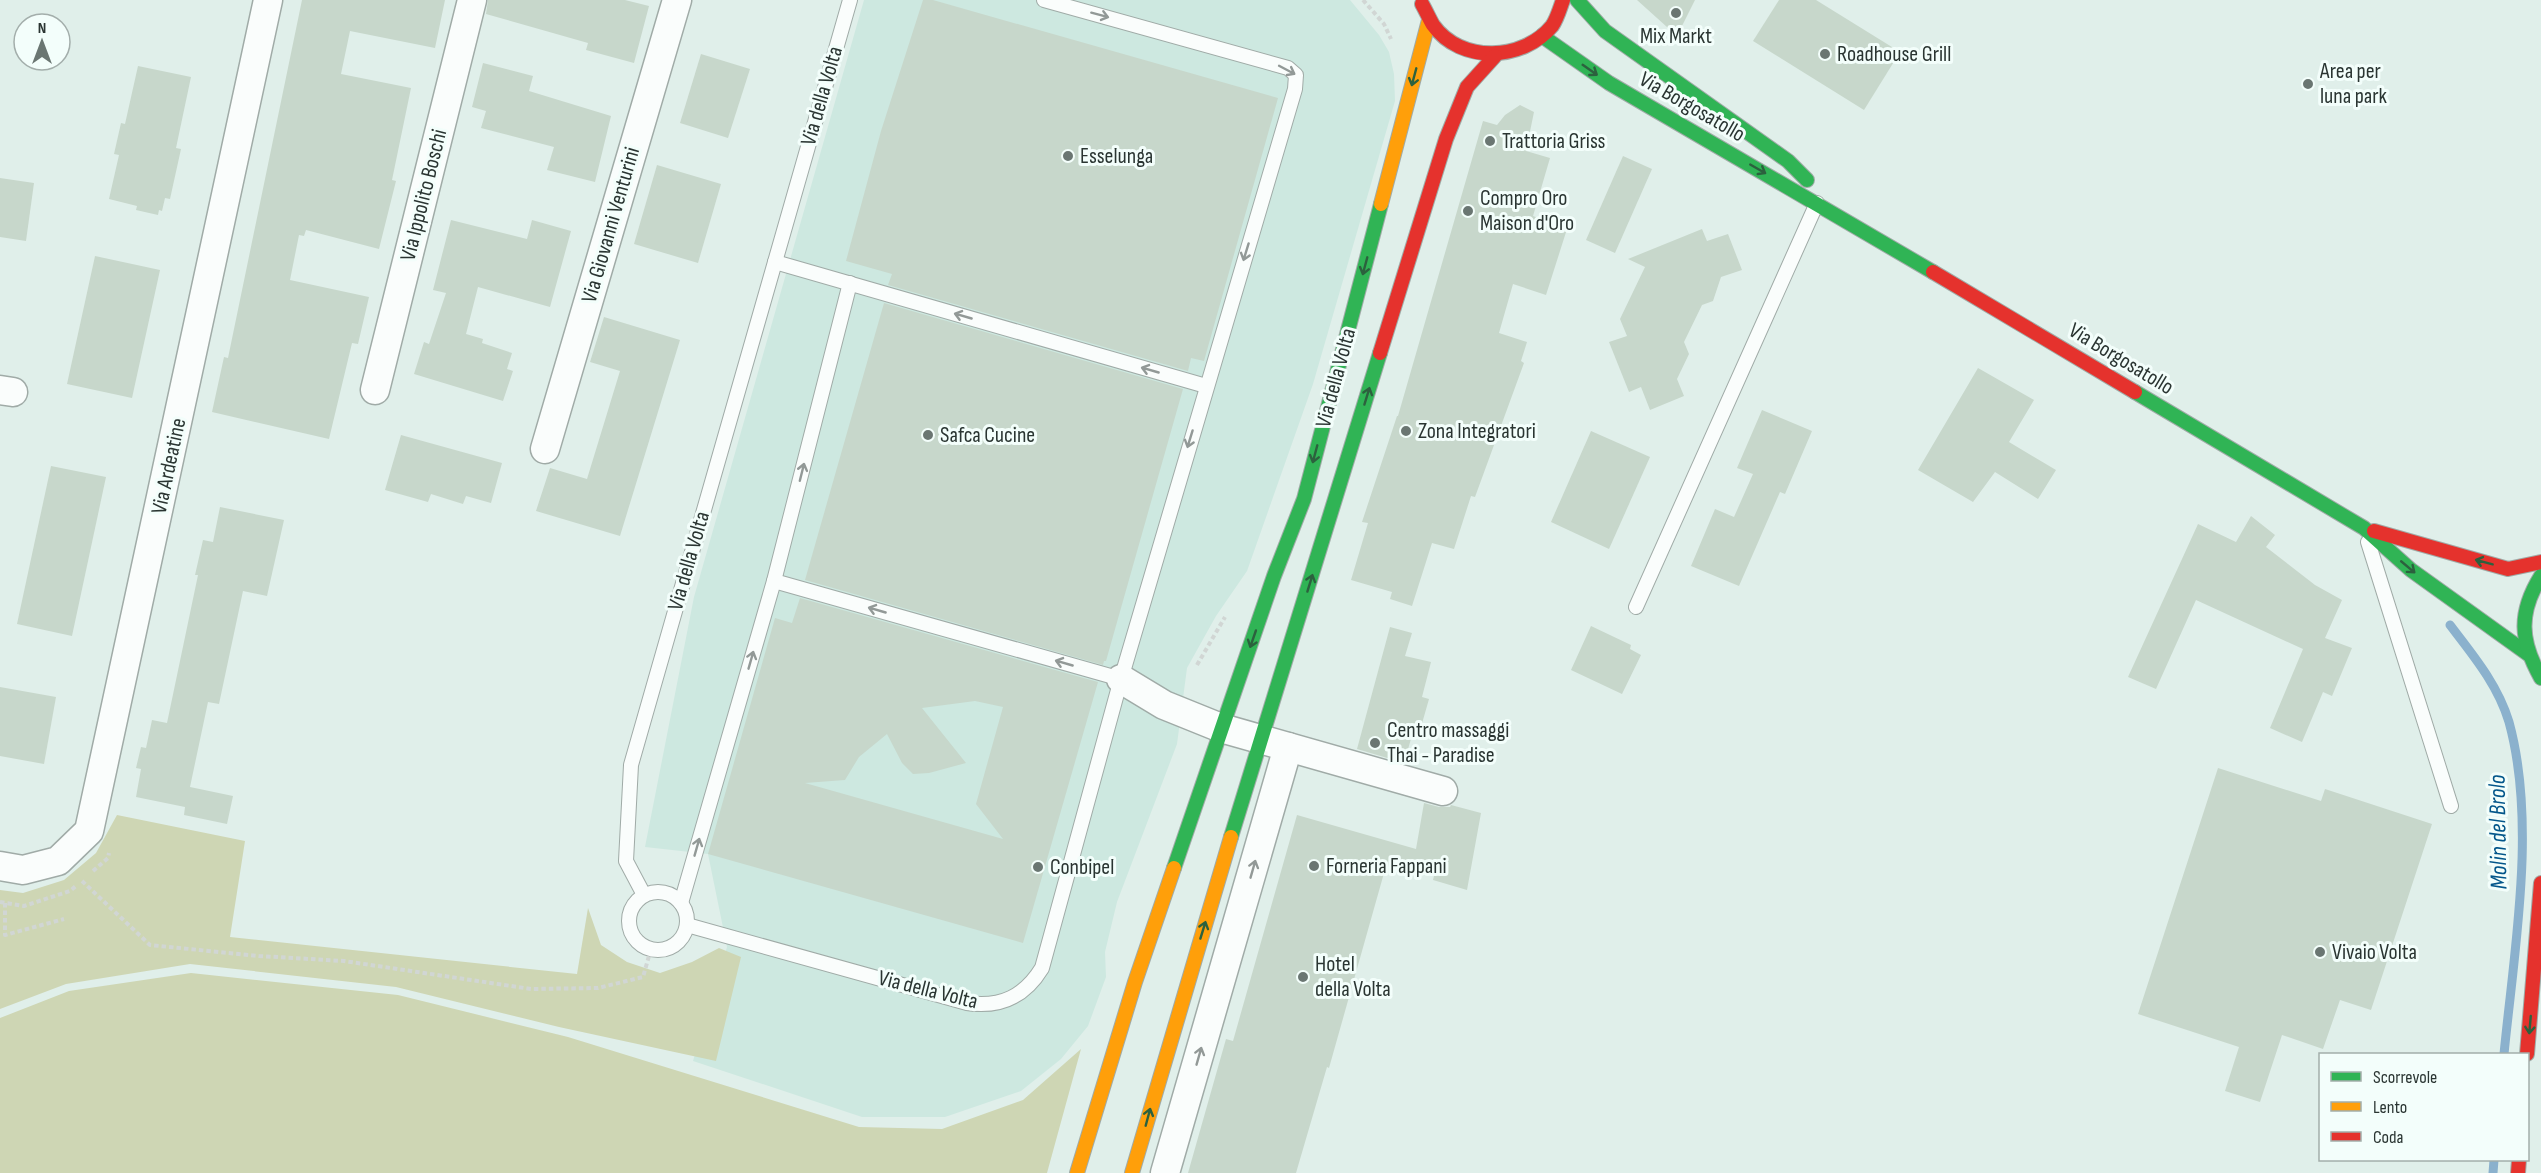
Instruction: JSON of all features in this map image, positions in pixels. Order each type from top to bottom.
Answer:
[{"type":"main road","points":[[1421,0],[1429,20],[1441,36],[1457,47],[1475,54],[1495,56],[1520,50],[1542,36],[1554,22],[1563,0]]},
{"type":"main road","name":"Via Borgosatollo","points":[[1577,0],[1605,31],[1788,161],[1856,226]]},
{"type":"main road","name":"Via della Volta","points":[[1077,1173],[1135,982],[1274,576],[1304,499],[1429,20]]},
{"type":"main road","name":"Via Borgosatollo","points":[[1542,36],[1609,83],[1817,203],[2364,528],[2411,570],[2528,654]]},
{"type":"main road","name":"Via della Volta","points":[[1132,1173],[1260,740],[1446,139],[1467,87],[1495,56]]},
{"type":"main road","name":"Via Borgosatollo","points":[[2364,528],[2508,569],[2541,562]]},
{"type":"main road","points":[[2541,576],[2528,601],[2523,628],[2528,654],[2541,678],[2541,684]]},
{"type":"main road","points":[[2527,1053],[2541,883]]},
{"type":"street","name":"Via Ardeatine","points":[[0,866],[22,870],[58,861],[89,831],[98,799],[268,0]]},
{"type":"street","name":"Via Ippolito Boschi","points":[[375,390],[472,0]]},
{"type":"street","name":"Via Giovanni Venturini","points":[[545,449],[677,0]]},
{"type":"street","points":[[1121,679],[1164,705],[1221,728],[1443,791]]},
{"type":"street","points":[[1165,1173],[1288,747]]},
{"type":"lane","name":"Via della Volta","points":[[644,895],[626,861],[631,765],[850,0]]},
{"type":"lane","name":"Via della Volta","points":[[687,925],[967,1003],[997,1004],[1011,999],[1029,986],[1042,968],[1121,679],[1295,89],[1296,75],[1288,68],[1044,0]]},
{"type":"lane","points":[[1636,607],[1817,203]]},
{"type":"lane","points":[[775,262],[1206,386]]},
{"type":"lane","points":[[681,903],[774,581],[850,283]]},
{"type":"lane","points":[[2364,528],[2451,806]]},
{"type":"lane","points":[[774,581],[1121,679]]},
{"type":"lane","points":[[664,892],[674,896],[681,903],[687,915],[687,925],[677,943],[665,949],[651,949],[640,944],[633,936],[629,927],[632,907],[644,895],[664,892]]},
{"type":"path","points":[[82,881],[150,945],[205,952],[344,961],[542,989],[598,988],[643,977],[651,949]]},
{"type":"path","points":[[5,903],[5,934],[64,919]]},
{"type":"shaded area","points":[[864,0],[1350,0],[1379,35],[1389,52],[1394,74],[1395,101],[1313,384],[1247,571],[1216,616],[1187,668],[1177,744],[1117,902],[1105,952],[1106,977],[1088,1026],[1061,1059],[1021,1091],[945,1117],[862,1117],[693,1061],[727,947],[708,854],[645,847],[694,597]]},
{"type":"green space","points":[[117,815],[245,841],[230,937],[577,974],[588,908],[601,945],[627,962],[660,973],[692,962],[719,948],[741,957],[716,1061],[559,1027],[396,987],[190,964],[66,984],[0,1009],[0,890],[23,893],[64,880],[96,853]]},
{"type":"green space","points":[[191,973],[398,995],[568,1037],[859,1127],[942,1129],[1023,1100],[1081,1049],[1047,1173],[0,1173],[0,1018],[69,991]]},
{"type":"building","points":[[302,0],[445,0],[435,48],[350,31],[341,74],[411,88],[392,180],[396,181],[379,249],[306,230],[304,236],[299,235],[290,280],[369,297],[358,344],[352,343],[329,439],[212,412],[224,357],[228,358]]},
{"type":"building","points":[[488,0],[625,0],[649,6],[634,63],[586,50],[588,43],[486,14]]},
{"type":"building","name":"Esselunga","points":[[923,0],[933,0],[1278,98],[1204,361],[1191,358],[1188,371],[888,285],[892,274],[846,261],[881,131]]},
{"type":"building","points":[[1637,0],[1695,0],[1677,36]]},
{"type":"building","points":[[1779,0],[1816,0],[1900,52],[1864,110],[1753,41]]},
{"type":"building","points":[[701,54],[750,69],[728,138],[680,123]]},
{"type":"building","points":[[483,63],[533,76],[529,91],[611,116],[595,182],[547,170],[554,147],[481,128],[486,111],[472,107]]},
{"type":"building","points":[[138,66],[191,77],[176,148],[181,149],[170,199],[165,198],[162,211],[159,210],[158,215],[136,210],[137,206],[109,199],[119,155],[114,154],[121,123],[125,124]]},
{"type":"building","points":[[1520,105],[1534,112],[1526,151],[1550,158],[1533,216],[1567,229],[1546,295],[1513,284],[1499,333],[1527,342],[1521,361],[1524,363],[1475,497],[1471,496],[1454,549],[1432,543],[1412,606],[1390,599],[1392,592],[1351,580],[1368,523],[1362,522],[1398,416],[1483,121],[1497,125],[1505,115]]},
{"type":"building","points":[[1623,156],[1652,169],[1615,253],[1586,240]]},
{"type":"building","points":[[657,165],[721,184],[698,263],[634,244]]},
{"type":"building","points":[[0,178],[34,183],[26,241],[0,237]]},
{"type":"building","points":[[451,220],[527,239],[532,220],[571,231],[550,307],[478,287],[466,334],[483,339],[482,343],[512,353],[507,369],[513,371],[503,401],[414,374],[424,342],[429,344],[446,293],[433,290]]},
{"type":"building","points":[[1702,229],[1707,241],[1728,234],[1742,270],[1721,277],[1713,301],[1702,305],[1684,342],[1689,354],[1677,379],[1684,396],[1650,410],[1641,387],[1629,392],[1609,342],[1627,336],[1620,319],[1645,267],[1628,259]]},
{"type":"building","points":[[95,256],[160,270],[132,398],[67,384]]},
{"type":"building","points":[[884,303],[1183,389],[1103,665],[805,580]]},
{"type":"building","points":[[604,317],[680,340],[620,536],[536,511],[550,468],[587,479],[620,371],[590,362]]},
{"type":"building","points":[[1978,368],[2034,400],[2009,442],[2056,470],[2038,499],[1995,472],[1973,502],[1918,470]]},
{"type":"building","points":[[1762,410],[1812,431],[1785,494],[1780,492],[1739,586],[1691,566],[1715,509],[1734,517],[1753,474],[1737,468]]},
{"type":"building","points":[[1591,431],[1650,457],[1609,549],[1551,522]]},
{"type":"building","points":[[401,435],[502,463],[491,503],[466,496],[463,504],[431,494],[428,502],[385,490]]},
{"type":"building","points":[[51,466],[106,477],[72,636],[17,624]]},
{"type":"building","points":[[220,507],[284,520],[267,596],[243,591],[219,704],[208,702],[190,787],[233,796],[227,824],[184,815],[185,807],[136,797],[141,769],[136,768],[141,747],[146,748],[152,720],[167,723],[198,575],[195,575],[203,540],[213,542]]},
{"type":"building","points":[[2251,516],[2275,535],[2266,547],[2315,585],[2342,600],[2325,638],[2352,648],[2332,696],[2323,692],[2302,742],[2270,728],[2303,649],[2196,600],[2156,689],[2128,677],[2198,524],[2236,542]]},
{"type":"building","points":[[800,598],[1098,682],[1023,943],[708,854],[775,618],[792,623]],"holes":[[[975,701],[1003,707],[976,804],[1003,839],[805,783],[845,780],[859,757],[887,734],[902,763],[913,774],[929,773],[966,763],[922,708]]]},
{"type":"building","points":[[1591,626],[1631,645],[1630,649],[1641,655],[1622,694],[1571,670]]},
{"type":"building","points":[[1390,627],[1412,633],[1405,656],[1431,662],[1422,697],[1429,699],[1419,734],[1413,732],[1404,763],[1357,749]]},
{"type":"building","points":[[0,687],[56,697],[44,764],[0,756]]},
{"type":"building","points":[[2218,768],[2321,801],[2325,789],[2432,824],[2371,1010],[2340,1000],[2323,1049],[2282,1035],[2260,1102],[2225,1091],[2239,1047],[2138,1014]]},
{"type":"building","points":[[1424,803],[1439,807],[1450,807],[1451,805],[1481,813],[1467,890],[1433,880],[1434,876],[1386,866],[1329,1068],[1327,1067],[1296,1173],[1188,1173],[1226,1039],[1233,1041],[1297,815],[1416,849]]},
{"type":"waterway","name":"Molin del Brolo","points":[[2450,625],[2484,671],[2498,695],[2509,722],[2517,761],[2521,802],[2521,888],[2504,1053]]},
{"type":"waterway","name":"Molin del Brolo","points":[[2493,1173],[2494,1161]]},
{"type":"traffic: fast","points":[[1577,0],[1605,31],[1788,161],[1807,180]]},
{"type":"traffic: fast","points":[[1542,36],[1609,83],[1933,272]]},
{"type":"traffic: fast","points":[[1174,868],[1274,576],[1304,499],[1381,204]]},
{"type":"traffic: fast","points":[[1231,837],[1380,353]]},
{"type":"traffic: fast","points":[[2135,392],[2364,528],[2411,570],[2528,654]]},
{"type":"traffic: fast","points":[[2541,576],[2528,602],[2524,627],[2529,652],[2541,678]]},
{"type":"traffic: slow","points":[[1381,204],[1429,20]]},
{"type":"traffic: slow","points":[[1132,1173],[1231,837]]},
{"type":"traffic: slow","points":[[1077,1173],[1135,982],[1174,868]]},
{"type":"traffic: jam","points":[[1422,4],[1433,25],[1445,38],[1459,47],[1475,52],[1492,53],[1509,51],[1540,38],[1554,23],[1563,0]]},
{"type":"traffic: jam","points":[[1380,353],[1446,139],[1467,87],[1495,56]]},
{"type":"traffic: jam","points":[[1933,272],[2135,392]]},
{"type":"traffic: jam","points":[[2374,531],[2508,569],[2541,562]]},
{"type":"traffic: jam","points":[[2527,1053],[2541,883]]},
{"type":"traffic: jam","points":[[2518,1173],[2519,1161]]},
{"type":"place","name":"Mix Markt","points":[[1676,13]]},
{"type":"place","name":"Roadhouse Grill","points":[[1825,54]]},
{"type":"place","name":"Area per luna park","points":[[2308,84]]},
{"type":"place","name":"Trattoria Griss","points":[[1490,141]]},
{"type":"place","name":"Esselunga","points":[[1068,156]]},
{"type":"place","name":"Compro Oro Maison d'Oro","points":[[1468,211]]},
{"type":"place","name":"Zona Integratori","points":[[1406,431]]},
{"type":"place","name":"Safca Cucine","points":[[928,435]]},
{"type":"place","name":"Centro massaggi Thai - Paradise","points":[[1375,743]]},
{"type":"place","name":"Forneria Fappani","points":[[1314,866]]},
{"type":"place","name":"Conbipel","points":[[1038,867]]},
{"type":"place","name":"Vivaio Volta","points":[[2320,952]]},
{"type":"place","name":"Hotel della Volta","points":[[1303,977]]}]
